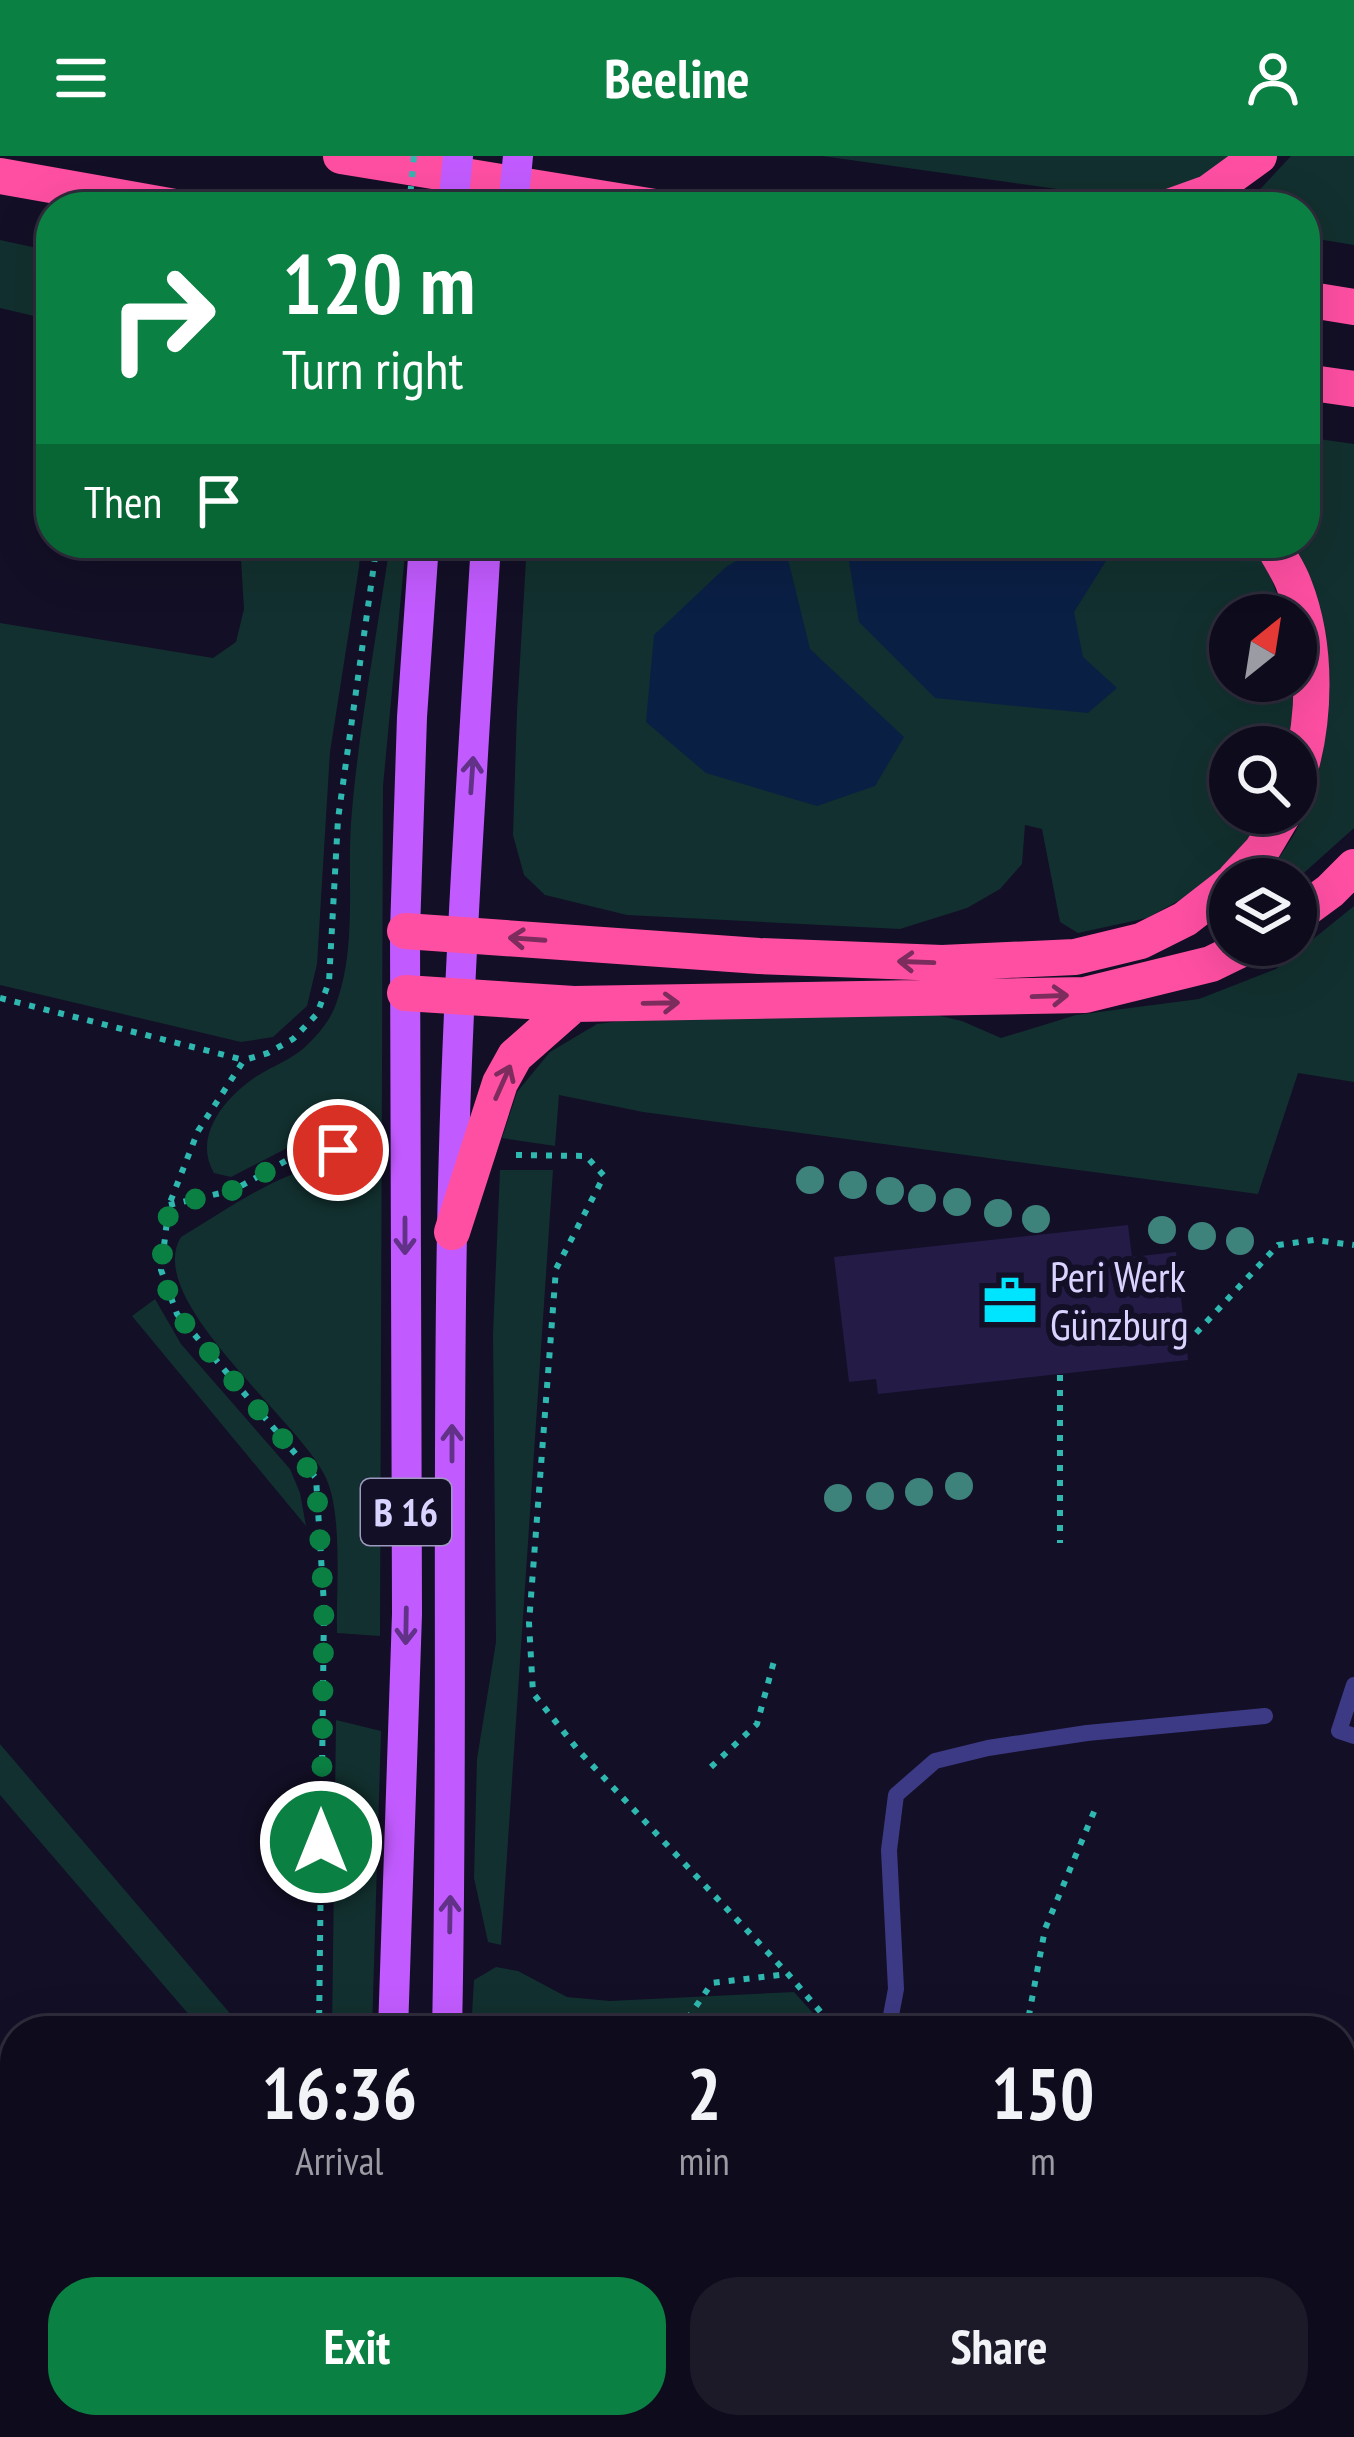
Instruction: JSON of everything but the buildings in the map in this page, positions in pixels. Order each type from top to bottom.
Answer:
[{"type":"highway","points":[[341,156],[563,192]]},
{"type":"highway","points":[[1211,192],[1259,156]]},
{"type":"highway","points":[[0,176],[90,192]]},
{"type":"highway","points":[[1320,301],[1354,307]]},
{"type":"highway","points":[[1320,384],[1354,389]]},
{"type":"highway","points":[[1280,558],[1294,586],[1306,636],[1313,698],[1309,726]]},
{"type":"highway","points":[[1317,900],[1354,867]]},
{"type":"highway","points":[[405,931],[805,958],[942,963],[1075,958],[1141,941],[1185,919],[1209,900]]},
{"type":"highway","points":[[406,993],[574,1004],[1085,995],[1209,964]]},
{"type":"highway","points":[[452,1232],[500,1083],[515,1057],[574,1004]]},
{"type":"main road","points":[[454,192],[458,156]]},
{"type":"main road","points":[[514,192],[518,156]]},
{"type":"main road","name":"B 16","points":[[394,2016],[407,1614],[405,931],[423,558]]},
{"type":"main road","name":"B 16","points":[[447,2016],[452,1232],[462,934],[485,558]]},
{"type":"lane","points":[[1354,1685],[1339,1731],[1354,1736]]},
{"type":"lane","points":[[891,2016],[896,1988],[889,1850],[896,1795],[935,1761],[1087,1733],[1265,1716]]},
{"type":"path","points":[[411,192],[414,156]]},
{"type":"path","points":[[0,998],[244,1060],[293,1039],[317,1014],[329,982],[338,819],[374,558]]},
{"type":"path","points":[[244,1060],[198,1131],[170,1205],[160,1270],[177,1314],[316,1478],[324,1605],[319,2016]]},
{"type":"path","points":[[170,1205],[234,1190],[296,1155],[370,1151]]},
{"type":"path","points":[[508,1155],[586,1156],[604,1177],[556,1269],[530,1623],[533,1694],[578,1750],[824,2016]]},
{"type":"path","points":[[1186,1344],[1278,1245],[1314,1240],[1354,1245]]},
{"type":"path","points":[[1060,1375],[1060,1543]]},
{"type":"path","points":[[710,1768],[757,1724],[774,1661]]},
{"type":"path","points":[[1029,2016],[1045,1929],[1096,1807]]},
{"type":"path","points":[[689,2016],[712,1983],[788,1974]]},
{"type":"green space","points":[[822,156],[1233,156],[1215,173],[1162,191],[1079,192]]},
{"type":"green space","points":[[1291,156],[1354,156],[1354,245],[1320,239],[1320,192],[1258,192]]},
{"type":"green space","points":[[0,240],[36,248],[36,316],[0,308]]},
{"type":"green space","points":[[1320,439],[1354,444],[1354,828],[1317,861],[1278,858],[1293,834],[1317,834],[1327,668],[1314,594],[1300,558],[1320,558]]},
{"type":"green space","points":[[241,558],[360,558],[330,752],[317,964],[307,1006],[273,1037],[241,1042],[0,985],[0,623],[213,658],[236,642],[244,609]]},
{"type":"green space","points":[[388,558],[405,558],[383,786],[380,1636],[337,1633],[337,1532],[326,1478],[203,1326],[184,1293],[175,1263],[181,1237],[263,1188],[322,1166],[372,1166],[367,1139],[318,1140],[293,1145],[231,1177],[214,1173],[207,1145],[216,1118],[234,1094],[304,1048],[323,1028],[336,1004],[349,938],[358,753]]},
{"type":"green space","points":[[526,558],[1261,558],[1277,594],[1209,594],[1209,702],[1295,702],[1292,726],[1209,726],[1209,834],[1254,834],[1232,858],[1209,858],[1209,884],[1147,918],[1078,933],[1060,922],[1042,829],[1025,825],[1022,864],[1000,889],[967,908],[900,929],[627,915],[545,895],[524,875],[513,835]]},
{"type":"green space","points":[[1354,906],[1354,1082],[1298,1073],[1258,1194],[643,1112],[559,1095],[555,1146],[502,1138],[517,1092],[550,1052],[597,1024],[706,1010],[919,1011],[962,1021],[1001,1038],[1076,1015],[1199,999],[1280,966],[1317,966],[1317,936]]},
{"type":"green space","points":[[500,1170],[553,1170],[501,1945],[488,1942],[474,1878],[477,1759],[496,1642],[493,1334]]},
{"type":"green space","points":[[155,1299],[181,1344],[290,1469],[306,1526],[132,1316]]},
{"type":"green space","points":[[336,1720],[381,1731],[372,2016],[332,2016]]},
{"type":"green space","points":[[0,1744],[232,2016],[190,2016],[0,1795]]},
{"type":"green space","points":[[496,1967],[518,1971],[567,1997],[610,2001],[794,1992],[816,2016],[472,2016],[474,1980]]},
{"type":"water","points":[[741,558],[788,558],[810,649],[904,737],[875,786],[817,806],[706,773],[646,722],[654,635]]},
{"type":"water","points":[[848,558],[1098,558],[1106,561],[1074,612],[1083,657],[1117,688],[1088,713],[935,698],[859,622]]},
{"type":"place","name":"Peri Werk Günzburg","points":[[1010,1301]]},
{"type":"route","points":[[321,1842],[324,1605],[316,1478],[177,1314],[160,1270],[170,1205],[234,1190],[296,1155],[338,1150]]}]
